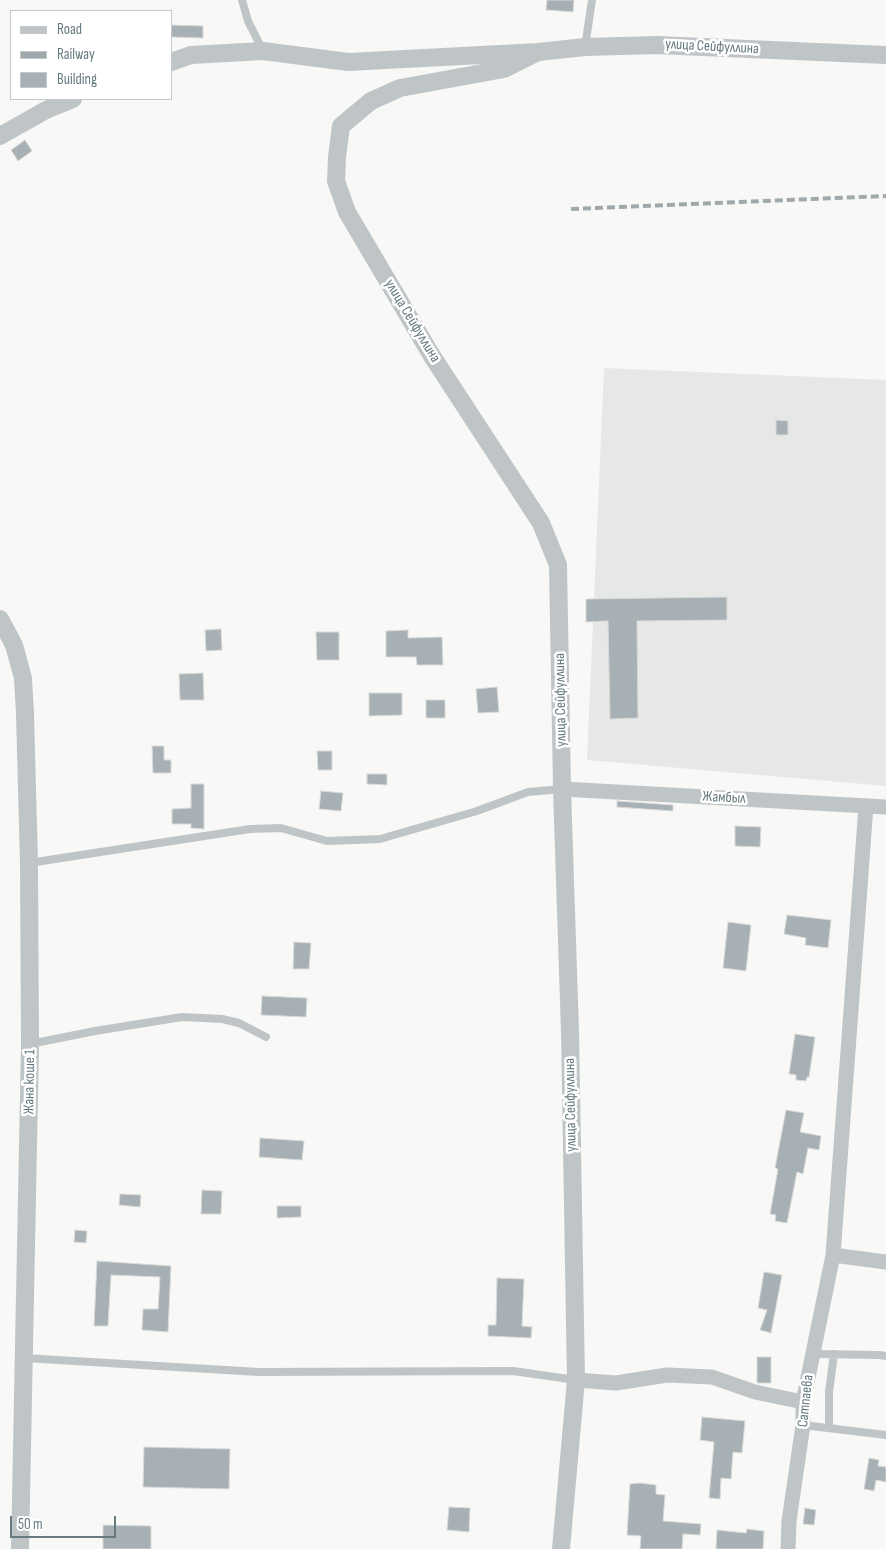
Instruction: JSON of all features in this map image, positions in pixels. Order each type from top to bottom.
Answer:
[{"type":"street","name":"улица Сейфуллина","points":[[172,62],[191,55],[263,51],[348,62],[538,52],[585,47],[657,45],[886,55]]},
{"type":"street","name":"улица Сейфуллина","points":[[538,52],[504,70],[400,88],[371,101],[342,126],[337,157],[336,182],[347,212],[432,356],[541,523],[558,566],[576,1380],[561,1549]]},
{"type":"street","points":[[0,136],[46,110],[71,100]]},
{"type":"street","name":"Жана коше 1","points":[[0,619],[14,645],[23,678],[29,863],[30,1044],[20,1549]]},
{"type":"street","name":"Жамбыл","points":[[562,788],[886,808]]},
{"type":"street","name":"Сатпаева","points":[[788,1549],[789,1521],[803,1425],[803,1402],[833,1255],[866,806]]},
{"type":"street","points":[[833,1255],[886,1262]]},
{"type":"street","points":[[576,1380],[616,1383],[666,1375],[712,1377],[755,1392],[803,1402]]},
{"type":"lane","points":[[242,0],[248,21],[263,51]]},
{"type":"lane","points":[[585,47],[592,0]]},
{"type":"lane","points":[[29,863],[250,829],[281,828],[327,841],[380,839],[477,812],[528,792],[562,788]]},
{"type":"lane","points":[[30,1044],[182,1017],[222,1018],[239,1023],[266,1037]]},
{"type":"lane","points":[[812,1354],[886,1356]]},
{"type":"lane","points":[[829,1428],[829,1392],[834,1354]]},
{"type":"lane","points":[[24,1358],[259,1372],[513,1371],[576,1380]]},
{"type":"lane","points":[[803,1425],[886,1435]]},
{"type":"shaded area","points":[[604,368],[886,380],[886,786],[587,760]]},
{"type":"building","points":[[547,0],[574,0],[573,12],[546,10]]},
{"type":"building","points":[[172,25],[203,26],[203,38],[172,37]]},
{"type":"building","points":[[25,140],[32,151],[18,161],[11,150]]},
{"type":"building","points":[[776,420],[788,421],[788,435],[776,435]]},
{"type":"building","points":[[727,597],[727,620],[637,621],[638,718],[610,719],[608,621],[586,622],[586,599]]},
{"type":"building","points":[[221,629],[222,650],[206,651],[205,630]]},
{"type":"building","points":[[408,630],[408,638],[442,637],[443,665],[417,665],[416,657],[386,657],[386,631]]},
{"type":"building","points":[[316,632],[339,632],[339,660],[317,660]]},
{"type":"building","points":[[203,673],[204,700],[180,700],[179,674]]},
{"type":"building","points":[[497,687],[499,712],[478,713],[476,689]]},
{"type":"building","points":[[369,693],[402,693],[402,715],[369,716]]},
{"type":"building","points":[[426,700],[445,700],[445,718],[426,718]]},
{"type":"building","points":[[152,746],[164,746],[164,760],[171,760],[171,773],[153,773]]},
{"type":"building","points":[[317,751],[332,751],[332,770],[318,770]]},
{"type":"building","points":[[367,774],[387,774],[387,785],[367,784]]},
{"type":"building","points":[[191,784],[204,784],[204,829],[191,828],[191,824],[172,824],[172,809],[191,808]]},
{"type":"building","points":[[321,791],[343,793],[341,811],[319,809]]},
{"type":"building","points":[[617,801],[673,805],[673,811],[617,807]]},
{"type":"building","points":[[735,826],[761,827],[760,847],[735,846]]},
{"type":"building","points":[[787,915],[831,920],[828,948],[805,945],[806,938],[784,934]]},
{"type":"building","points":[[728,922],[751,925],[746,971],[723,968]]},
{"type":"building","points":[[294,942],[311,943],[309,969],[293,969]]},
{"type":"building","points":[[262,996],[307,998],[306,1017],[261,1015]]},
{"type":"building","points":[[795,1034],[815,1037],[809,1077],[807,1077],[806,1081],[796,1080],[796,1075],[789,1074]]},
{"type":"building","points":[[786,1110],[804,1113],[800,1132],[821,1136],[819,1150],[808,1148],[803,1174],[797,1172],[787,1223],[775,1221],[776,1215],[770,1214],[778,1169],[775,1168]]},
{"type":"building","points":[[260,1138],[304,1141],[302,1160],[259,1157]]},
{"type":"building","points":[[202,1190],[222,1191],[221,1214],[201,1214]]},
{"type":"building","points":[[120,1194],[141,1195],[140,1207],[119,1205]]},
{"type":"building","points":[[277,1206],[301,1206],[301,1217],[277,1218]]},
{"type":"building","points":[[75,1230],[87,1231],[86,1243],[74,1242]]},
{"type":"building","points":[[97,1261],[171,1266],[168,1332],[142,1330],[143,1309],[158,1309],[160,1277],[111,1275],[108,1326],[94,1326]]},
{"type":"building","points":[[764,1272],[782,1275],[771,1333],[760,1330],[767,1310],[758,1308]]},
{"type":"building","points":[[497,1278],[524,1279],[522,1326],[532,1327],[531,1338],[488,1336],[488,1325],[496,1325]]},
{"type":"building","points":[[757,1357],[771,1357],[771,1383],[757,1383]]},
{"type":"building","points":[[702,1417],[745,1421],[742,1453],[733,1452],[731,1479],[721,1478],[720,1499],[709,1498],[714,1442],[700,1440]]},
{"type":"building","points":[[144,1447],[230,1449],[229,1489],[143,1487]]},
{"type":"building","points":[[869,1458],[879,1460],[878,1466],[886,1467],[886,1482],[876,1480],[874,1491],[864,1489]]},
{"type":"building","points":[[630,1484],[656,1485],[656,1494],[665,1495],[663,1521],[701,1524],[700,1535],[683,1534],[682,1549],[640,1549],[641,1536],[627,1535]]},
{"type":"building","points":[[449,1507],[470,1508],[469,1532],[447,1530]]},
{"type":"building","points":[[805,1508],[816,1510],[814,1525],[803,1524]]},
{"type":"building","points":[[103,1525],[151,1526],[151,1549],[103,1549]]},
{"type":"building","points":[[747,1529],[764,1531],[763,1549],[716,1549],[717,1530],[746,1533]]},
{"type":"railway","points":[[571,209],[886,196]]}]
